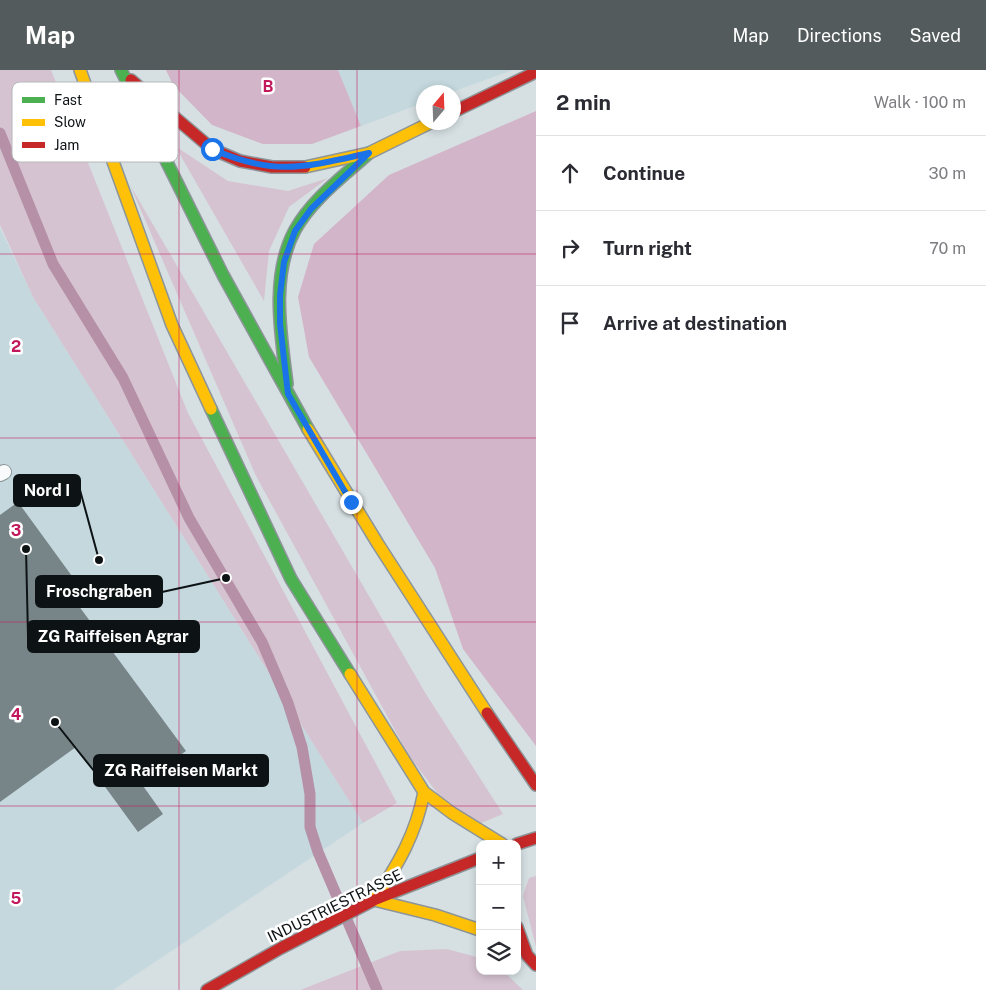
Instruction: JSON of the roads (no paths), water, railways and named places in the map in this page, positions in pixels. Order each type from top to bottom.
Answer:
[{"type":"main road","points":[[80,70],[84,82]]},
{"type":"main road","points":[[122,71],[135,82]]},
{"type":"main road","points":[[461,109],[536,72]]},
{"type":"main road","points":[[178,120],[212,149],[240,161],[291,168],[369,153],[416,130]]},
{"type":"main road","points":[[288,394],[280,324],[280,295],[284,262],[295,231],[311,209],[369,153]]},
{"type":"main road","points":[[113,162],[172,325],[291,579],[424,792],[452,813],[496,840]]},
{"type":"main road","points":[[166,162],[288,394],[351,502],[536,785]]},
{"type":"main road","points":[[424,792],[417,829],[406,854],[374,900],[435,915],[476,929]]},
{"type":"main road","points":[[521,843],[536,838]]},
{"type":"main road","name":"INDUSTRIESTRASSE","points":[[207,990],[320,927],[374,900],[476,860]]},
{"type":"main road","points":[[518,930],[522,952],[536,965]]},
{"type":"waterway","points":[[0,133],[53,264],[123,378],[189,518],[262,642],[288,703],[302,747],[310,794],[310,827],[318,852],[377,990]]},
{"type":"place","name":"ZG Raiffeisen Agrar","points":[[26,549]]},
{"type":"place","name":"Nord I","points":[[99,560]]},
{"type":"place","name":"Froschgraben","points":[[226,578]]},
{"type":"place","name":"ZG Raiffeisen Markt","points":[[55,722]]}]
